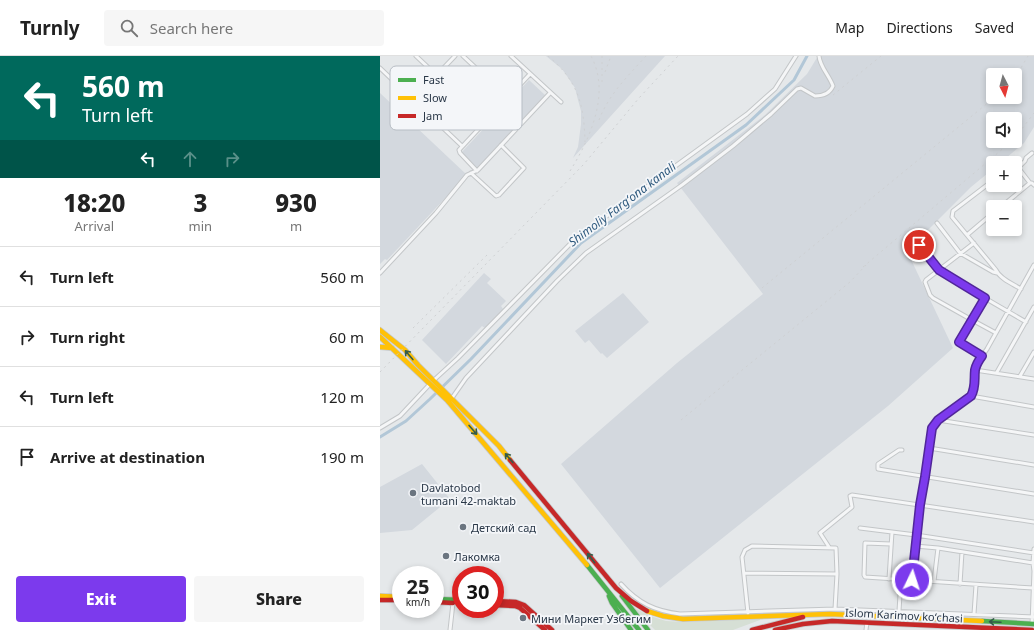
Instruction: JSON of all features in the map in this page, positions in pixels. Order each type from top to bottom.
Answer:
[{"type":"main road","points":[[380,330],[405,350],[433,383]]},
{"type":"main road","points":[[380,337],[433,383],[499,446],[616,588],[648,630]]},
{"type":"main road","points":[[380,347],[392,348]]},
{"type":"main road","points":[[450,399],[639,630]]},
{"type":"main road","points":[[605,587],[612,603],[631,630]]},
{"type":"main road","points":[[616,588],[630,602],[648,612],[667,618],[683,619],[748,614],[832,615]]},
{"type":"main road","points":[[380,596],[392,597]]},
{"type":"main road","points":[[380,600],[392,600]]},
{"type":"main road","points":[[504,601],[516,602],[524,605],[549,630]]},
{"type":"main road","points":[[504,605],[520,608],[549,630]]},
{"type":"main road","name":"Islom Karimov koʻchasi","points":[[752,630],[788,620],[832,615],[1033,624]]},
{"type":"main road","name":"Islom Karimov koʻchasi","points":[[775,630],[817,622],[867,622],[925,628],[1032,630]]},
{"type":"street","points":[[416,56],[427,66]]},
{"type":"street","points":[[445,66],[454,56]]},
{"type":"street","points":[[463,56],[474,66]]},
{"type":"street","points":[[511,56],[522,66]]},
{"type":"street","points":[[380,428],[400,416],[417,400],[575,239],[752,110],[775,89],[796,56]]},
{"type":"street","points":[[450,399],[466,378],[557,281],[586,253],[682,185],[733,146],[771,114],[797,89],[801,88],[815,96],[821,96],[831,90],[833,86],[821,64],[819,56]]},
{"type":"street","points":[[522,66],[561,102]]},
{"type":"street","points":[[380,68],[390,78]]},
{"type":"street","points":[[522,83],[530,74]]},
{"type":"street","points":[[522,123],[550,93]]},
{"type":"street","points":[[445,130],[462,146]]},
{"type":"street","points":[[477,171],[459,151],[478,130]]},
{"type":"street","points":[[380,273],[436,213],[467,175],[477,171],[515,130]]},
{"type":"street","points":[[472,173],[496,196],[499,195],[524,168],[501,145]]},
{"type":"street","points":[[1032,153],[1019,167],[1030,183],[1034,185]]},
{"type":"street","points":[[1009,200],[1030,183]]},
{"type":"street","points":[[986,186],[952,213],[953,218],[997,273],[1021,289]]},
{"type":"street","points":[[967,235],[986,219]]},
{"type":"street","points":[[937,223],[960,253],[997,273]]},
{"type":"street","points":[[974,243],[925,281],[925,285],[930,295],[996,333]]},
{"type":"street","points":[[919,245],[939,270],[1026,322]]},
{"type":"street","points":[[912,580],[916,535],[932,428],[938,420],[971,396],[975,386],[975,370],[978,362],[1034,265]]},
{"type":"street","points":[[982,356],[959,342],[985,298]]},
{"type":"street","points":[[997,372],[1034,306]]},
{"type":"street","points":[[1020,376],[1034,352]]},
{"type":"street","points":[[975,370],[997,372],[1034,379]]},
{"type":"street","points":[[971,396],[1034,407]]},
{"type":"street","points":[[938,420],[1034,435]]},
{"type":"street","points":[[929,448],[1034,465]]},
{"type":"street","points":[[902,450],[899,450],[878,464],[878,469],[1034,494]]},
{"type":"street","points":[[829,547],[820,533],[852,507],[850,498],[851,495],[1034,522]]},
{"type":"street","points":[[860,528],[1034,553]]},
{"type":"street","points":[[889,579],[892,532]]},
{"type":"street","points":[[891,544],[867,542],[864,544],[864,576],[889,579],[1033,588]]},
{"type":"street","points":[[748,614],[743,554],[745,550],[752,546],[835,547],[837,549],[837,574],[835,608],[832,615]]},
{"type":"street","points":[[915,546],[938,548],[1033,563]]},
{"type":"street","points":[[934,581],[938,548]]},
{"type":"street","points":[[1033,624],[1034,549]]},
{"type":"street","points":[[960,584],[962,552]]},
{"type":"street","points":[[744,573],[837,574]]},
{"type":"street","points":[[899,617],[901,579]]},
{"type":"street","points":[[621,584],[629,593],[643,603],[657,610],[680,614],[748,614],[835,608],[1033,617]]},
{"type":"street","points":[[974,614],[976,584]]},
{"type":"street","points":[[450,630],[452,612]]},
{"type":"street","points":[[866,630],[867,616]]},
{"type":"shaded area","points":[[546,56],[665,56],[573,158],[578,147],[581,124],[581,111],[575,88],[562,69]]},
{"type":"shaded area","points":[[818,56],[1034,56],[1034,127],[1024,143],[1022,145],[1022,112],[986,112],[986,148],[1018,148],[1008,156],[986,156],[986,175],[971,187],[907,251],[953,348],[888,406],[660,588],[561,464],[677,363],[763,294],[677,183],[765,115],[807,74]]},
{"type":"shaded area","points":[[529,80],[546,96],[522,121],[522,88]]},
{"type":"shaded area","points":[[380,93],[390,102],[390,130],[419,130],[467,175],[387,260],[385,259],[380,264]]},
{"type":"shaded area","points":[[482,130],[514,130],[477,169],[461,153]]},
{"type":"shaded area","points":[[484,273],[491,279],[487,283],[506,301],[501,306],[503,309],[485,328],[482,326],[446,364],[422,340]]},
{"type":"shaded area","points":[[623,293],[649,322],[607,358],[602,353],[601,354],[589,340],[585,343],[575,331]]},
{"type":"shaded area","name":"Davlatobod tumani 42-maktab","points":[[422,464],[450,499],[412,530],[380,533],[380,487]]},
{"type":"shaded area","points":[[631,606],[650,616],[666,621],[760,620],[733,630],[655,630]]},
{"type":"waterway","name":"Shimoliy Fargʻona kanali","points":[[380,437],[406,421],[430,399],[471,359],[581,243],[746,125],[794,80],[807,56]]},
{"type":"railway","points":[[548,56],[558,65],[573,84],[581,105],[585,142]]},
{"type":"railway","points":[[570,171],[585,145],[596,115],[599,85],[597,70],[591,56]]},
{"type":"railway","points":[[602,56],[602,82]]},
{"type":"railway","points":[[605,72],[611,56]]},
{"type":"railway","points":[[599,120],[608,102],[626,78],[646,56]]},
{"type":"railway","points":[[380,372],[584,164],[639,98],[678,56]]},
{"type":"railway","points":[[833,95],[881,56]]},
{"type":"railway","points":[[1021,68],[1028,56]]},
{"type":"railway","points":[[762,288],[986,104]]},
{"type":"railway","points":[[1022,129],[1034,113]]},
{"type":"railway","points":[[863,267],[1004,148]]},
{"type":"railway","points":[[413,328],[488,254]]},
{"type":"railway","points":[[681,420],[850,282],[866,265]]},
{"type":"traffic: fast","points":[[587,565],[639,630]]},
{"type":"traffic: fast","points":[[609,596],[612,603],[631,630]]},
{"type":"traffic: fast","points":[[622,596],[648,630]]},
{"type":"traffic: fast","points":[[444,599],[452,600]]},
{"type":"traffic: fast","points":[[982,621],[1034,624]]},
{"type":"traffic: slow","points":[[380,330],[405,350],[418,365],[499,446],[510,460]]},
{"type":"traffic: slow","points":[[380,337],[447,400],[587,565]]},
{"type":"traffic: slow","points":[[380,347],[392,348]]},
{"type":"traffic: slow","points":[[380,596],[392,597]]},
{"type":"traffic: slow","points":[[647,611],[663,616],[683,619],[830,614],[982,621]]},
{"type":"traffic: jam","points":[[510,460],[616,588],[631,601],[647,611]]},
{"type":"traffic: jam","points":[[380,600],[392,600]]},
{"type":"traffic: jam","points":[[504,601],[516,602],[524,605],[552,630]]},
{"type":"traffic: jam","points":[[444,602],[452,603]]},
{"type":"traffic: jam","points":[[504,605],[520,608],[545,630]]},
{"type":"traffic: jam","points":[[752,630],[803,617]]},
{"type":"traffic: jam","points":[[775,630],[803,624],[832,621],[1032,630]]},
{"type":"place","name":"Davlatobod tumani 42-maktab","points":[[413,493]]},
{"type":"place","name":"Детский сад","points":[[463,527]]},
{"type":"place","name":"Лакомка","points":[[446,556]]},
{"type":"place","name":"Мини Маркет Узбегим","points":[[523,618]]},
{"type":"route","points":[[912,580],[916,535],[932,428],[934,423],[971,396],[974,392],[975,370],[982,356],[959,342],[985,298],[939,270],[919,245]]}]
